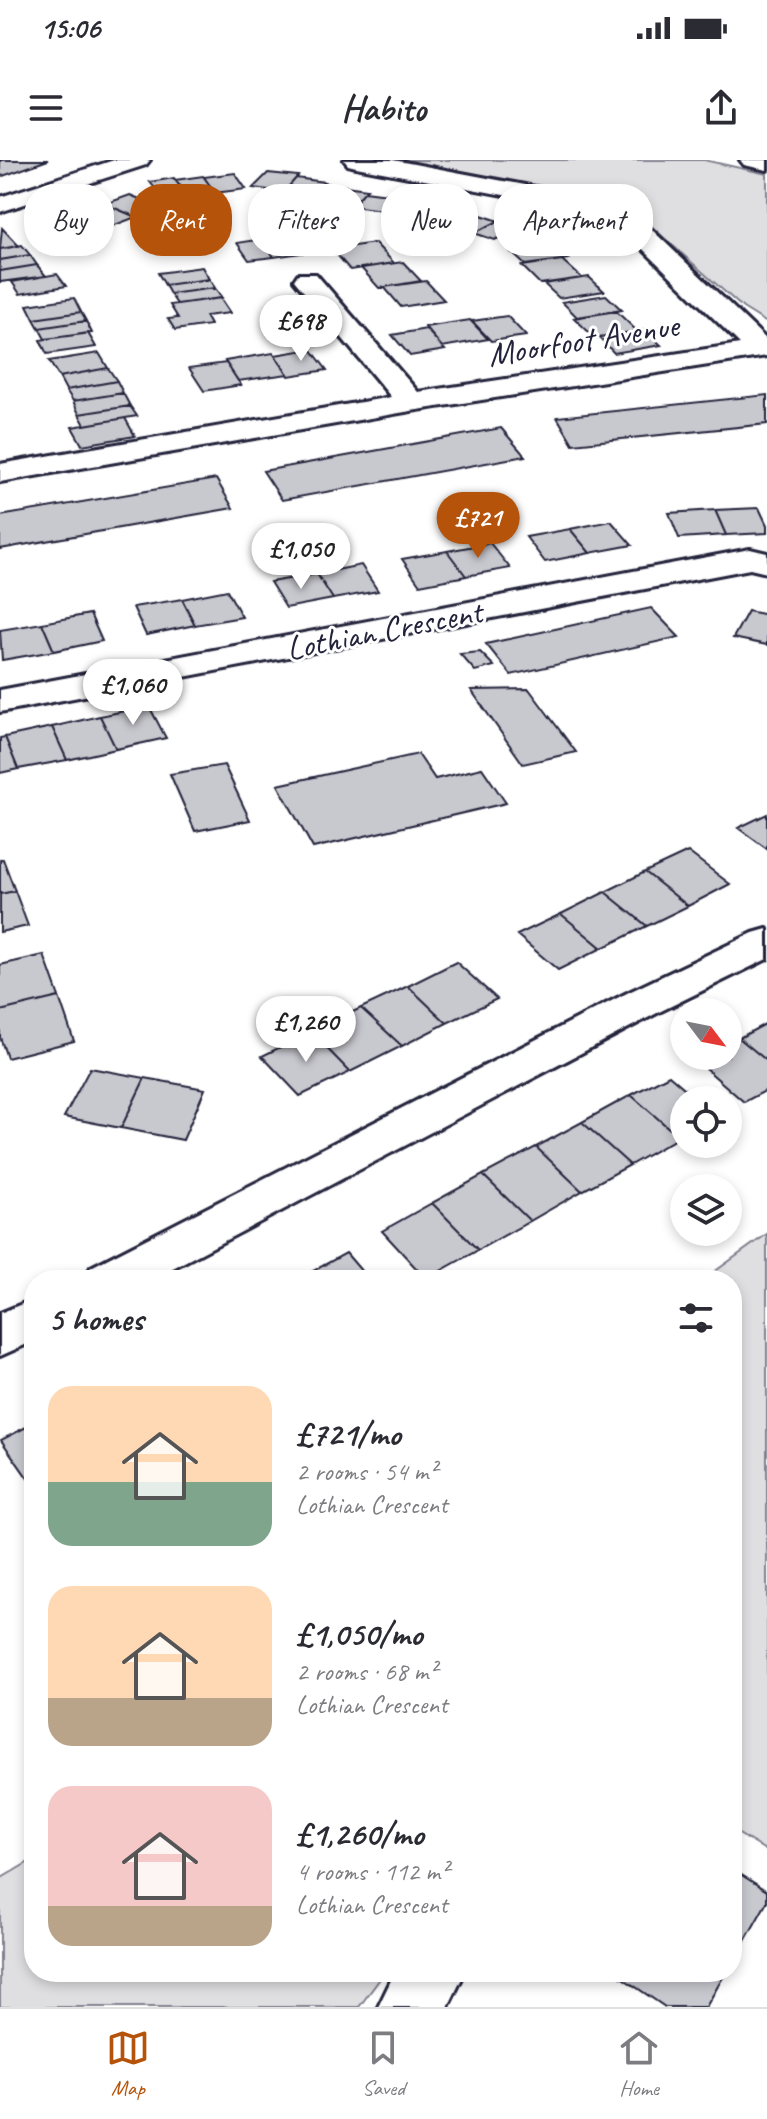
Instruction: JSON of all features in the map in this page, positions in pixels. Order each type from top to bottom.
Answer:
[{"type":"street","points":[[0,205],[138,160]]},
{"type":"street","points":[[356,160],[450,175],[616,209],[764,348]]},
{"type":"street","points":[[752,160],[767,163]]},
{"type":"street","points":[[307,280],[411,402]]},
{"type":"street","name":"Moorfoot Avenue","points":[[6,464],[764,348]]},
{"type":"street","name":"Lothian Crescent","points":[[0,701],[750,559],[767,563]]},
{"type":"street","points":[[127,1270],[630,1009],[767,942]]},
{"type":"street","points":[[0,1336],[24,1323]]},
{"type":"street","points":[[410,2007],[426,1982]]},
{"type":"shaded area","points":[[394,160],[704,160],[767,174],[767,323],[743,308],[653,228],[653,184],[525,184]]},
{"type":"shaded area","points":[[767,1234],[767,1851],[742,1836],[742,1270],[717,1270]]},
{"type":"shaded area","points":[[24,1865],[24,1982],[378,1982],[359,2007],[0,2007],[0,1879]]},
{"type":"building","points":[[0,160],[48,160],[3,176],[0,175]]},
{"type":"building","points":[[235,173],[246,189],[232,191],[232,184],[209,184],[204,177]]},
{"type":"building","points":[[268,173],[298,176],[291,184],[257,184]]},
{"type":"building","points":[[203,176],[209,184],[178,184],[175,180]]},
{"type":"building","points":[[174,178],[179,184],[152,184],[150,182]]},
{"type":"building","points":[[296,178],[324,182],[322,184],[291,184]]},
{"type":"building","points":[[365,191],[381,193],[381,210],[365,208]]},
{"type":"building","points":[[130,195],[130,214],[114,208],[114,201]]},
{"type":"building","points":[[114,208],[130,214],[130,219],[114,225]]},
{"type":"building","points":[[478,214],[494,219],[494,223],[478,231]]},
{"type":"building","points":[[494,223],[494,240],[478,234],[478,231]]},
{"type":"building","points":[[2,228],[19,246],[0,249]]},
{"type":"building","points":[[248,241],[248,256],[274,257],[249,260],[237,243]]},
{"type":"building","points":[[375,243],[381,249],[381,256],[387,256],[394,263],[350,270],[338,256],[365,256],[365,244]]},
{"type":"building","points":[[22,245],[24,256],[0,260],[0,249]]},
{"type":"building","points":[[31,256],[37,265],[0,271],[0,260]]},
{"type":"building","points":[[515,256],[565,256],[568,259],[525,265]]},
{"type":"building","points":[[562,260],[582,278],[540,284],[522,266]]},
{"type":"building","points":[[403,262],[421,281],[379,288],[361,268]]},
{"type":"building","points":[[37,265],[46,276],[0,282],[0,271]]},
{"type":"building","points":[[202,267],[209,279],[165,285],[158,273]]},
{"type":"building","points":[[57,274],[66,286],[20,294],[12,282]]},
{"type":"building","points":[[589,277],[604,291],[559,298],[544,284]]},
{"type":"building","points":[[209,279],[215,288],[170,294],[165,285]]},
{"type":"building","points":[[426,281],[444,300],[401,307],[384,287]]},
{"type":"building","points":[[215,288],[222,298],[177,304],[170,294]]},
{"type":"building","points":[[606,295],[622,310],[577,317],[562,302]]},
{"type":"building","points":[[74,298],[81,312],[34,319],[27,305]]},
{"type":"building","points":[[220,298],[230,313],[205,316],[210,325],[175,330],[168,319],[178,318],[170,305]]},
{"type":"building","points":[[616,311],[637,331],[595,338],[574,318]]},
{"type":"building","points":[[81,312],[86,321],[39,328],[34,319]]},
{"type":"building","points":[[507,316],[526,336],[491,341],[472,321]]},
{"type":"building","points":[[470,320],[488,339],[442,347],[425,327]]},
{"type":"building","points":[[86,321],[92,333],[45,339],[39,328]]},
{"type":"building","points":[[426,329],[445,350],[410,356],[392,335]]},
{"type":"building","points":[[645,330],[661,345],[614,353],[599,337]]},
{"type":"building","points":[[88,333],[96,347],[47,354],[40,340]]},
{"type":"building","points":[[311,349],[327,370],[289,376],[275,355]]},
{"type":"building","points":[[99,353],[108,368],[59,377],[49,361]]},
{"type":"building","points":[[273,353],[288,374],[238,381],[225,361]]},
{"type":"building","points":[[226,363],[241,385],[204,391],[189,368]]},
{"type":"building","points":[[108,368],[117,381],[66,390],[59,377]]},
{"type":"building","points":[[117,381],[123,393],[73,401],[66,390]]},
{"type":"building","points":[[123,393],[130,406],[79,414],[73,401]]},
{"type":"building","points":[[767,395],[767,424],[573,444],[557,417]]},
{"type":"building","points":[[130,406],[137,416],[85,425],[79,414]]},
{"type":"building","points":[[125,418],[135,436],[82,445],[72,427]]},
{"type":"building","points":[[501,428],[525,456],[282,500],[263,471]]},
{"type":"building","points":[[216,479],[233,508],[0,549],[0,516]]},
{"type":"building","points":[[759,508],[767,525],[767,533],[726,535],[715,510]]},
{"type":"building","points":[[715,510],[726,535],[679,538],[669,513]]},
{"type":"building","points":[[611,521],[632,545],[590,553],[570,529]]},
{"type":"building","points":[[570,529],[590,553],[545,562],[526,537]]},
{"type":"building","points":[[490,543],[510,568],[466,576],[447,551]]},
{"type":"building","points":[[447,551],[466,576],[420,585],[402,559]]},
{"type":"building","points":[[361,565],[378,591],[333,599],[317,574]]},
{"type":"building","points":[[317,574],[333,599],[286,608],[270,582]]},
{"type":"building","points":[[227,590],[242,617],[195,625],[182,599]]},
{"type":"building","points":[[182,599],[195,625],[146,635],[133,607]]},
{"type":"building","points":[[651,608],[679,637],[511,675],[486,644]]},
{"type":"building","points":[[748,611],[767,615],[767,645],[733,638]]},
{"type":"building","points":[[90,614],[102,641],[54,651],[42,623]]},
{"type":"building","points":[[42,623],[54,651],[2,660],[0,630]]},
{"type":"building","points":[[480,652],[494,666],[475,671],[460,654]]},
{"type":"building","points":[[529,689],[576,752],[523,764],[471,690]]},
{"type":"building","points":[[149,706],[166,738],[116,749],[100,716]]},
{"type":"building","points":[[100,716],[116,749],[67,760],[52,727]]},
{"type":"building","points":[[52,727],[67,760],[18,769],[5,737]]},
{"type":"building","points":[[5,737],[18,769],[0,773],[0,738]]},
{"type":"building","points":[[418,754],[435,779],[482,768],[506,803],[313,848],[278,785]]},
{"type":"building","points":[[224,765],[250,820],[195,831],[170,774]]},
{"type":"building","points":[[767,814],[767,849],[738,828]]},
{"type":"building","points":[[688,852],[730,884],[688,906],[645,872]]},
{"type":"building","points":[[3,859],[15,891],[0,894],[0,860]]},
{"type":"building","points":[[645,872],[688,906],[647,926],[605,892]]},
{"type":"building","points":[[15,891],[28,926],[0,932],[0,894]]},
{"type":"building","points":[[605,892],[647,926],[602,948],[561,914]]},
{"type":"building","points":[[561,914],[602,948],[558,970],[517,935]]},
{"type":"building","points":[[44,955],[59,997],[0,1011],[0,965]]},
{"type":"building","points":[[456,962],[497,999],[447,1023],[408,986]]},
{"type":"building","points":[[408,986],[447,1023],[402,1046],[361,1008]]},
{"type":"building","points":[[59,997],[74,1041],[7,1058],[0,1037],[0,1011]]},
{"type":"building","points":[[361,1008],[402,1046],[350,1072],[311,1032]]},
{"type":"building","points":[[767,1023],[767,1061],[742,1040],[742,1036]]},
{"type":"building","points":[[311,1032],[350,1072],[300,1096],[262,1056]]},
{"type":"building","points":[[742,1040],[767,1061],[767,1090],[744,1102],[742,1086],[726,1086],[707,1070],[742,1070]]},
{"type":"building","points":[[90,1068],[145,1078],[121,1128],[64,1117]]},
{"type":"building","points":[[669,1075],[682,1086],[670,1086],[670,1129],[631,1095]]},
{"type":"building","points":[[145,1078],[205,1089],[183,1140],[121,1128]]},
{"type":"building","points":[[631,1095],[670,1129],[670,1142],[630,1165],[582,1122]]},
{"type":"building","points":[[582,1122],[630,1165],[582,1191],[536,1147]]},
{"type":"building","points":[[536,1147],[582,1191],[530,1221],[483,1175]]},
{"type":"building","points":[[483,1175],[530,1221],[478,1250],[432,1203]]},
{"type":"building","points":[[432,1203],[478,1250],[442,1270],[418,1270],[382,1231]]},
{"type":"building","points":[[346,1253],[360,1270],[315,1270]]},
{"type":"building","points":[[24,1428],[24,1473],[1,1440]]},
{"type":"building","points":[[742,1875],[767,1891],[767,1902],[742,1946]]},
{"type":"building","points":[[629,1982],[720,1982],[706,2007],[665,2007]]}]
